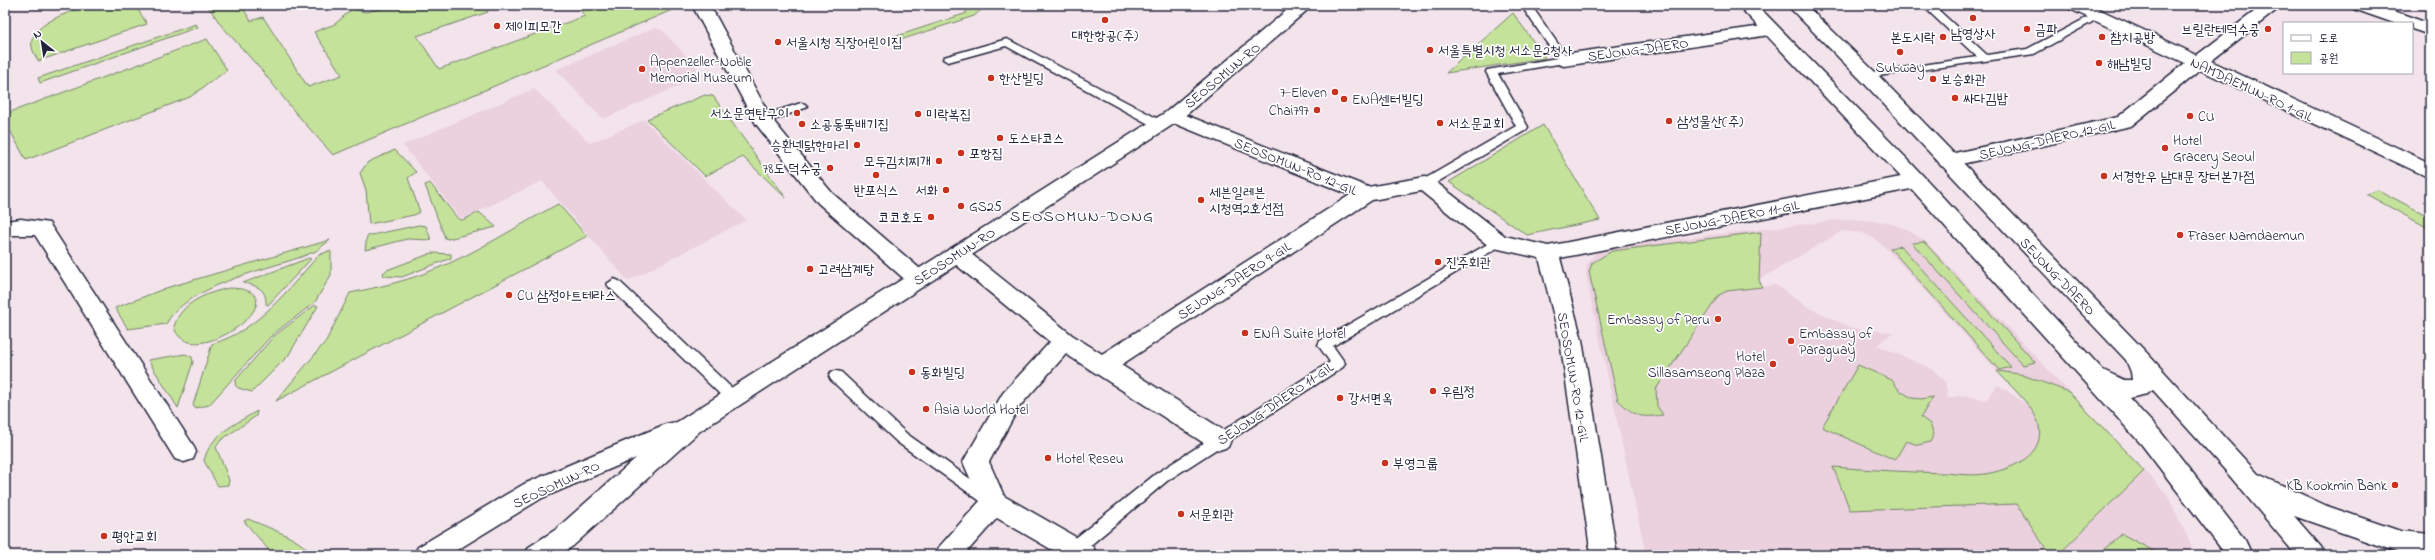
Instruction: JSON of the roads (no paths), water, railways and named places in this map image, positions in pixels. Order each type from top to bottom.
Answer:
[{"type":"street","points":[[701,5],[763,120],[825,198],[918,279]]},
{"type":"street","points":[[1747,5],[1916,181],[2151,438],[2236,548],[2239,555]]},
{"type":"street","name":"SEJONG-DAERO","points":[[1796,5],[1868,76],[2137,357],[2247,478],[2312,555]]},
{"type":"street","name":"NAMDAEMUN-RO 1-GIL","points":[[2076,5],[2430,171]]},
{"type":"street","name":"SEJONG-DAERO 12-GIL","points":[[1948,161],[2124,122],[2197,63],[2274,5]]},
{"type":"street","points":[[2360,5],[2409,22]]},
{"type":"street","name":"SEOSOMUN-RO","points":[[427,555],[533,491],[691,424],[1167,120],[1300,9]]},
{"type":"street","points":[[2413,23],[2430,30]]},
{"type":"street","name":"SEJONG-DAERO","points":[[1564,60],[1770,30]]},
{"type":"street","name":"SEOSOMUN-RO 12-GIL","points":[[1167,120],[1366,194],[1425,184]]},
{"type":"street","name":"SEJONG-DAERO 11-GIL","points":[[1548,252],[1916,181]]},
{"type":"street","points":[[1425,184],[1498,242],[1548,252]]},
{"type":"street","name":"SEJONG-DAERO 9-GIL","points":[[1102,366],[1366,194]]},
{"type":"street","points":[[5,228],[21,226],[42,228],[184,452]]},
{"type":"street","name":"SEOSOMUN-RO 12-GIL","points":[[1548,252],[1570,340],[1604,555]]},
{"type":"street","points":[[957,254],[1064,341],[1219,440]]},
{"type":"street","points":[[1064,341],[1011,400],[976,462],[994,503],[1079,552]]},
{"type":"street","points":[[2091,373],[2120,388],[2137,390],[2144,386],[2143,372],[2137,357]]},
{"type":"street","name":"SEOSOMUN-RO","points":[[538,555],[564,538],[691,424]]},
{"type":"street","points":[[2247,478],[2282,497],[2324,516],[2400,542],[2430,545]]},
{"type":"street","points":[[948,555],[994,503]]},
{"type":"lane","points":[[1278,5],[1300,9]]},
{"type":"lane","points":[[1526,5],[1564,60]]},
{"type":"lane","points":[[1927,5],[1985,59]]},
{"type":"lane","points":[[1868,76],[2030,52],[2098,16]]},
{"type":"lane","points":[[948,59],[1007,42],[1167,120]]},
{"type":"lane","name":"SEJONG-DAERO","points":[[1425,184],[1522,127],[1490,72],[1564,60]]},
{"type":"lane","points":[[763,120],[801,106]]},
{"type":"lane","name":"SEJONG-DAERO 11-GIL","points":[[1079,552],[1162,477],[1338,363],[1325,345],[1498,242]]},
{"type":"lane","points":[[614,284],[732,398]]},
{"type":"lane","points":[[836,376],[902,438],[994,503]]},
{"type":"place","name":"남영상사","points":[[1973,18]]},
{"type":"place","name":"대한항공(주)","points":[[1105,20]]},
{"type":"place","name":"제이피모간","points":[[497,26]]},
{"type":"place","name":"금파","points":[[2027,29]]},
{"type":"place","name":"브릴란테덕수궁","points":[[2268,29]]},
{"type":"place","name":"본도시락","points":[[1943,37]]},
{"type":"place","name":"참치공방","points":[[2102,37]]},
{"type":"place","name":"서울시청 직장어린이집","points":[[778,42]]},
{"type":"place","name":"서울특별시청 서소문2청사","points":[[1430,50]]},
{"type":"place","name":"Subway","points":[[1900,52]]},
{"type":"place","name":"해남빌딩","points":[[2099,63]]},
{"type":"place","name":"Appenzeller-Noble Memorial Museum","points":[[642,69]]},
{"type":"place","name":"한산빌딩","points":[[991,78]]},
{"type":"place","name":"보승화관","points":[[1933,79]]},
{"type":"place","name":"7-Eleven","points":[[1335,92]]},
{"type":"place","name":"싸다김밥","points":[[1955,98]]},
{"type":"place","name":"ENA센터빌딩","points":[[1344,99]]},
{"type":"place","name":"Chai797","points":[[1317,110]]},
{"type":"place","name":"서소문연탄구이","points":[[797,113]]},
{"type":"place","name":"미락복집","points":[[918,114]]},
{"type":"place","name":"CU","points":[[2190,116]]},
{"type":"place","name":"삼성물산(주)","points":[[1669,121]]},
{"type":"place","name":"서소문교회","points":[[1440,123]]},
{"type":"place","name":"소공동뚝배기집","points":[[802,124]]},
{"type":"place","name":"도스타코스","points":[[1000,138]]},
{"type":"place","name":"승환네닭한마리","points":[[857,145]]},
{"type":"place","name":"Hotel Gracery Seoul","points":[[2165,148]]},
{"type":"place","name":"포항집","points":[[961,153]]},
{"type":"place","name":"모두김치찌개","points":[[939,161]]},
{"type":"place","name":"78도 덕수궁","points":[[830,168]]},
{"type":"place","name":"반포식스","points":[[876,175]]},
{"type":"place","name":"서경한우 남대문 장터본가점","points":[[2104,176]]},
{"type":"place","name":"서화","points":[[946,190]]},
{"type":"place","name":"세븐일레븐 시청역2호선점","points":[[1201,200]]},
{"type":"place","name":"GS25","points":[[961,206]]},
{"type":"place","name":"코코호도","points":[[931,217]]},
{"type":"place","name":"Fraser Namdaemun","points":[[2180,235]]},
{"type":"place","name":"진주회관","points":[[1438,262]]},
{"type":"place","name":"고려삼계탕","points":[[810,269]]},
{"type":"place","name":"CU 삼정아트테라스","points":[[509,295]]},
{"type":"place","name":"Embassy of Peru","points":[[1718,319]]},
{"type":"place","name":"ENA Suite Hotel","points":[[1245,333]]},
{"type":"place","name":"Embassy of Paraguay","points":[[1791,341]]},
{"type":"place","name":"Hotel Sillasamseong Plaza","points":[[1773,364]]},
{"type":"place","name":"동화빌딩","points":[[912,372]]},
{"type":"place","name":"우림정","points":[[1433,391]]},
{"type":"place","name":"강서면옥","points":[[1340,398]]},
{"type":"place","name":"Asia World Hotel","points":[[926,409]]},
{"type":"place","name":"Hotel Reseu","points":[[1048,458]]},
{"type":"place","name":"부영그룹","points":[[1385,463]]},
{"type":"place","name":"KB Kookmin Bank","points":[[2395,485]]},
{"type":"place","name":"서문회관","points":[[1181,514]]},
{"type":"place","name":"평안교회","points":[[104,536]]},
{"type":"district","name":"SEOSOMUN-DONG","points":[[1082,215]]}]
